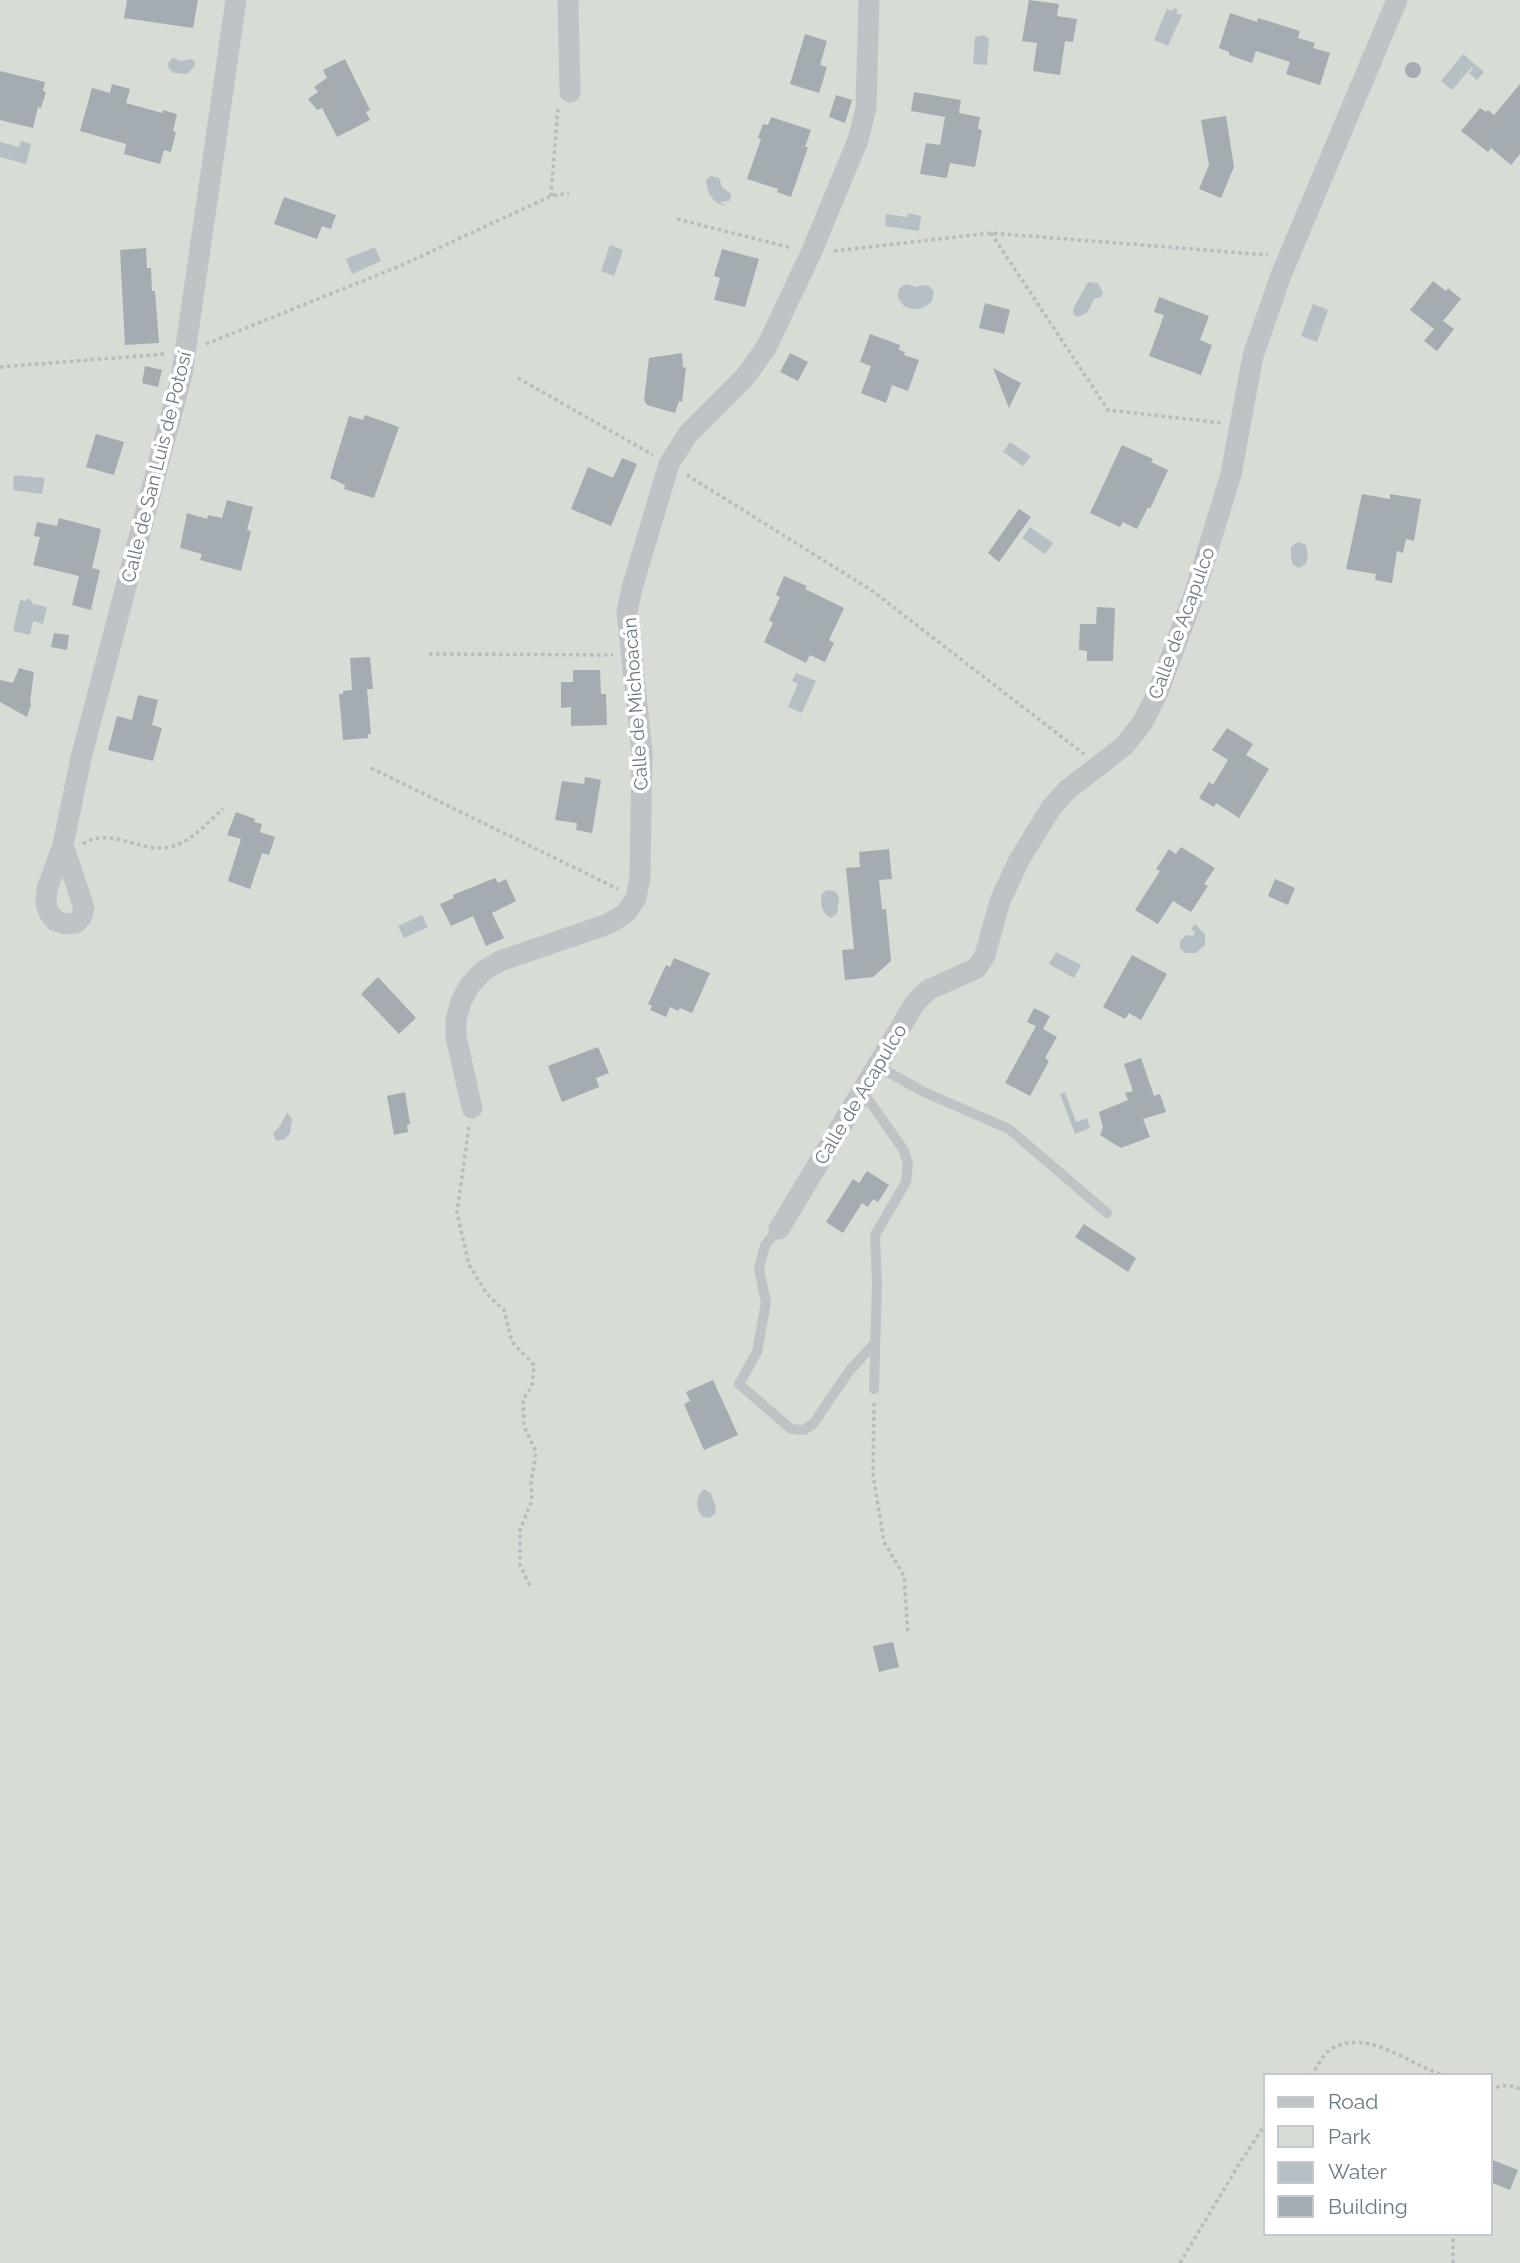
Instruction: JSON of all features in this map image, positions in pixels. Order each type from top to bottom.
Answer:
[{"type":"street","name":"Calle de San Luis de Potosí","points":[[66,854],[81,758],[186,352],[236,0]]},
{"type":"street","points":[[568,0],[570,92]]},
{"type":"street","name":"Calle de Michoacán","points":[[636,898],[640,877],[642,752],[627,612],[632,588],[669,464],[688,434],[744,378],[766,348],[811,253],[858,139],[866,108],[869,0]]},
{"type":"street","name":"Calle de Acapulco","points":[[779,1229],[915,1003],[928,990],[977,968],[985,955],[1000,901],[1014,870],[1051,808],[1067,790],[1124,746],[1143,722],[1158,692],[1195,592],[1231,474],[1253,356],[1288,257],[1396,0]]},
{"type":"street","points":[[472,1108],[456,1038],[458,1010],[470,985],[483,971],[500,961],[608,925],[626,913],[636,898]]},
{"type":"lane","points":[[877,1066],[924,1092],[1009,1129],[1107,1213]]},
{"type":"lane","points":[[860,1094],[870,1102],[903,1149],[908,1164],[905,1182],[874,1235],[877,1283],[874,1389]]},
{"type":"lane","points":[[779,1229],[765,1245],[758,1269],[766,1302],[757,1352],[739,1384],[791,1429],[804,1430],[813,1424],[850,1370],[875,1343]]},
{"type":"path","points":[[551,196],[559,98],[570,92]]},
{"type":"path","points":[[0,367],[186,352],[400,266],[551,196],[569,192]]},
{"type":"path","points":[[677,219],[811,253],[991,233],[1288,257]]},
{"type":"path","points":[[991,233],[1108,410],[1241,426]]},
{"type":"path","points":[[518,378],[669,464],[871,590],[1099,766]]},
{"type":"path","points":[[429,654],[632,655]]},
{"type":"path","points":[[371,768],[636,898]]},
{"type":"path","points":[[66,854],[93,838],[109,837],[151,848],[170,847],[182,843],[223,809]]},
{"type":"path","points":[[472,1108],[457,1212],[469,1265],[487,1294],[504,1310],[512,1342],[534,1365],[532,1387],[523,1399],[524,1426],[536,1451],[531,1483],[533,1500],[520,1530],[520,1565],[530,1586]]},
{"type":"path","points":[[874,1389],[873,1474],[884,1542],[904,1576],[908,1635]]},
{"type":"path","points":[[1312,2074],[1329,2050],[1356,2041],[1381,2048],[1441,2074]]},
{"type":"path","points":[[1492,2084],[1520,2088]]},
{"type":"path","points":[[1492,2089],[1497,2085]]},
{"type":"path","points":[[1180,2263],[1264,2126]]},
{"type":"path","points":[[1452,2263],[1453,2235]]},
{"type":"green space","points":[[0,0],[1520,0],[1520,2263],[0,2263]]},
{"type":"water","points":[[1174,8],[1178,10],[1176,13],[1182,15],[1168,46],[1154,40],[1167,9],[1172,11]]},
{"type":"water","points":[[983,35],[989,38],[987,65],[973,64],[975,37]]},
{"type":"water","points":[[1463,54],[1484,72],[1477,80],[1469,73],[1472,67],[1452,90],[1441,81]]},
{"type":"water","points":[[173,58],[181,61],[191,59],[195,62],[194,67],[187,74],[174,73],[169,69],[168,63]]},
{"type":"water","points":[[21,141],[31,144],[26,164],[0,157],[0,142],[19,147]]},
{"type":"water","points":[[710,176],[719,178],[722,187],[731,194],[730,201],[720,202],[726,206],[718,203],[709,194],[706,181]]},
{"type":"water","points":[[908,213],[921,216],[919,231],[885,226],[886,214],[907,217]]},
{"type":"water","points":[[610,245],[623,250],[614,276],[601,271]]},
{"type":"water","points":[[375,247],[381,261],[352,274],[346,259]]},
{"type":"water","points":[[1088,282],[1098,283],[1103,293],[1101,297],[1094,299],[1087,313],[1078,317],[1074,315],[1073,309]]},
{"type":"water","points":[[907,284],[916,287],[929,286],[934,292],[932,301],[915,309],[902,304],[898,293],[900,288]]},
{"type":"water","points":[[1313,304],[1328,310],[1317,342],[1301,336]]},
{"type":"water","points":[[1010,442],[1031,456],[1023,466],[1003,452]]},
{"type":"water","points":[[14,475],[45,478],[42,494],[13,490]]},
{"type":"water","points":[[1030,527],[1053,543],[1045,554],[1022,538]]},
{"type":"water","points":[[1298,542],[1306,545],[1308,555],[1306,564],[1299,568],[1293,565],[1291,559],[1291,547]]},
{"type":"water","points":[[29,598],[33,604],[47,607],[43,624],[33,621],[30,635],[13,631],[20,600]]},
{"type":"water","points":[[796,673],[816,681],[802,713],[788,707],[798,684],[792,681]]},
{"type":"water","points":[[827,890],[835,891],[839,897],[837,914],[831,918],[826,915],[821,905],[822,894]]},
{"type":"water","points":[[422,915],[428,927],[404,938],[398,926]]},
{"type":"water","points":[[1195,924],[1205,934],[1205,945],[1196,953],[1185,953],[1180,948],[1180,941],[1186,935],[1193,936],[1195,932],[1191,929]]},
{"type":"water","points":[[1056,952],[1081,965],[1074,978],[1049,964]]},
{"type":"water","points":[[1065,1092],[1076,1122],[1087,1118],[1090,1128],[1075,1134],[1060,1094]]},
{"type":"water","points":[[287,1112],[292,1120],[290,1133],[285,1139],[276,1141],[273,1133]]},
{"type":"water","points":[[704,1489],[711,1493],[716,1508],[715,1514],[709,1518],[703,1517],[697,1507],[699,1495]]},
{"type":"building","points":[[127,0],[198,0],[193,28],[124,18]]},
{"type":"building","points":[[1029,0],[1059,4],[1057,16],[1077,19],[1073,42],[1065,41],[1060,75],[1033,71],[1037,43],[1022,41]]},
{"type":"building","points":[[1230,13],[1257,22],[1258,18],[1300,31],[1298,38],[1315,43],[1313,48],[1330,53],[1320,85],[1286,74],[1290,62],[1256,51],[1252,63],[1229,55],[1229,52],[1219,48]]},
{"type":"building","points":[[805,34],[827,41],[820,65],[827,67],[819,93],[790,84]]},
{"type":"building","points":[[345,59],[370,110],[366,112],[370,120],[337,137],[322,108],[317,110],[308,99],[318,92],[314,87],[327,78],[323,70]]},
{"type":"building","points":[[1410,62],[1416,62],[1421,70],[1419,76],[1410,78],[1405,73],[1405,67]]},
{"type":"building","points":[[0,71],[45,82],[43,91],[46,92],[41,108],[38,107],[33,128],[0,120]]},
{"type":"building","points":[[112,84],[130,89],[126,103],[162,113],[163,110],[177,114],[171,152],[164,150],[160,164],[124,154],[126,144],[80,131],[92,88],[110,93]]},
{"type":"building","points":[[1520,84],[1520,154],[1511,165],[1491,148],[1488,152],[1461,131],[1480,108],[1494,115]]},
{"type":"building","points":[[914,92],[961,100],[959,113],[980,117],[978,129],[982,130],[975,167],[950,163],[947,178],[920,174],[926,143],[940,145],[945,117],[911,111]]},
{"type":"building","points":[[836,95],[852,100],[845,123],[829,117]]},
{"type":"building","points":[[1226,116],[1234,167],[1221,198],[1199,189],[1209,165],[1201,120]]},
{"type":"building","points":[[771,117],[811,130],[791,197],[777,192],[778,189],[747,179],[761,139],[758,138],[763,124],[768,125]]},
{"type":"building","points":[[284,197],[336,215],[331,229],[322,226],[317,239],[274,224]]},
{"type":"building","points":[[146,248],[147,268],[151,268],[152,291],[155,291],[159,343],[125,345],[120,250]]},
{"type":"building","points":[[722,249],[759,259],[745,307],[714,300],[720,278],[714,276]]},
{"type":"building","points":[[1433,281],[1446,291],[1448,288],[1461,299],[1443,321],[1454,329],[1437,351],[1424,341],[1434,329],[1410,310]]},
{"type":"building","points":[[1159,297],[1209,316],[1200,340],[1212,345],[1201,375],[1149,356],[1164,315],[1154,312]]},
{"type":"building","points":[[985,303],[1010,310],[1004,334],[979,328]]},
{"type":"building","points":[[870,334],[900,345],[899,350],[905,352],[904,355],[919,360],[908,391],[892,385],[886,403],[861,393],[871,366],[860,362]]},
{"type":"building","points":[[682,353],[683,368],[686,367],[682,402],[679,401],[675,413],[647,405],[644,400],[649,358]]},
{"type":"building","points":[[790,353],[808,362],[798,381],[780,372]]},
{"type":"building","points":[[145,366],[162,370],[158,387],[142,383]]},
{"type":"building","points":[[993,368],[1021,383],[1009,408]]},
{"type":"building","points":[[365,415],[399,427],[374,498],[344,489],[345,485],[330,478],[349,416],[363,420]]},
{"type":"building","points":[[96,434],[124,442],[114,475],[86,467]]},
{"type":"building","points":[[1122,445],[1153,459],[1151,462],[1168,470],[1150,509],[1148,507],[1137,529],[1123,522],[1120,527],[1090,513]]},
{"type":"building","points":[[622,458],[637,464],[611,526],[571,509],[588,467],[613,478]]},
{"type":"building","points":[[1362,494],[1390,499],[1390,494],[1421,499],[1414,541],[1406,539],[1403,553],[1397,551],[1392,583],[1375,580],[1376,574],[1346,569]]},
{"type":"building","points":[[227,500],[253,507],[247,530],[251,531],[241,571],[200,560],[202,554],[180,548],[187,513],[207,519],[208,515],[222,518]]},
{"type":"building","points":[[1019,509],[1031,517],[999,562],[988,553]]},
{"type":"building","points":[[59,518],[101,529],[92,568],[100,570],[91,610],[72,605],[79,576],[33,565],[40,537],[34,536],[37,522],[57,526]]},
{"type":"building","points":[[784,576],[844,608],[829,640],[834,643],[825,662],[810,655],[806,663],[764,642],[773,623],[769,620],[780,597],[776,595]]},
{"type":"building","points":[[1097,607],[1115,608],[1113,661],[1087,661],[1087,651],[1079,650],[1080,624],[1096,624]]},
{"type":"building","points":[[54,633],[69,635],[67,650],[51,647]]},
{"type":"building","points":[[370,657],[373,689],[367,689],[371,734],[368,734],[368,738],[343,740],[339,694],[352,690],[350,658]]},
{"type":"building","points":[[19,668],[34,672],[31,705],[27,717],[0,702],[0,680],[13,683]]},
{"type":"building","points":[[573,670],[600,670],[601,694],[606,694],[607,725],[571,726],[571,707],[561,708],[561,682],[573,682]]},
{"type":"building","points":[[138,695],[158,700],[152,725],[162,728],[153,761],[108,750],[117,716],[132,720]]},
{"type":"building","points":[[1227,728],[1253,744],[1246,755],[1269,769],[1239,818],[1216,803],[1214,807],[1199,798],[1209,782],[1213,785],[1228,760],[1212,750]]},
{"type":"building","points":[[585,777],[601,780],[592,833],[576,830],[577,823],[555,820],[562,781],[584,784]]},
{"type":"building","points":[[236,812],[255,819],[254,822],[262,824],[260,832],[275,837],[269,855],[262,853],[250,889],[228,881],[241,839],[227,835]]},
{"type":"building","points":[[1181,847],[1215,868],[1204,884],[1208,886],[1191,912],[1173,901],[1158,924],[1135,910],[1160,871],[1156,869],[1169,849],[1176,854]]},
{"type":"building","points":[[889,849],[892,879],[879,880],[882,909],[886,909],[891,961],[873,977],[845,980],[842,950],[854,949],[846,868],[860,867],[859,852]]},
{"type":"building","points":[[495,878],[498,883],[506,879],[516,901],[492,913],[504,938],[486,946],[473,916],[451,926],[440,904],[454,898],[453,895]]},
{"type":"building","points":[[1275,879],[1295,888],[1288,905],[1268,896]]},
{"type":"building","points":[[1132,955],[1167,974],[1141,1020],[1129,1013],[1125,1019],[1103,1007]]},
{"type":"building","points":[[674,958],[710,973],[692,1013],[670,1007],[666,1017],[650,1010],[652,1006],[648,1004],[666,965],[670,967]]},
{"type":"building","points":[[378,977],[416,1018],[399,1034],[361,994]]},
{"type":"building","points":[[1034,1008],[1050,1016],[1043,1029],[1057,1037],[1045,1058],[1049,1061],[1030,1096],[1005,1083],[1036,1026],[1027,1022]]},
{"type":"building","points":[[598,1047],[609,1073],[596,1078],[599,1087],[562,1102],[548,1066]]},
{"type":"building","points":[[1141,1058],[1154,1096],[1160,1094],[1166,1112],[1143,1119],[1150,1137],[1121,1148],[1100,1135],[1103,1127],[1099,1112],[1128,1100],[1125,1093],[1133,1091],[1124,1064]]},
{"type":"building","points":[[405,1092],[410,1124],[407,1125],[408,1132],[394,1135],[387,1096]]},
{"type":"building","points":[[867,1171],[889,1185],[878,1202],[873,1199],[868,1207],[862,1203],[843,1233],[826,1222],[853,1179],[859,1183]]},
{"type":"building","points":[[1084,1224],[1136,1258],[1128,1272],[1075,1237]]},
{"type":"building","points":[[713,1380],[738,1435],[704,1450],[684,1404],[690,1401],[686,1392]]},
{"type":"building","points":[[893,1642],[899,1667],[879,1672],[873,1646]]},
{"type":"building","points":[[1492,2160],[1518,2170],[1510,2190],[1492,2183]]}]
